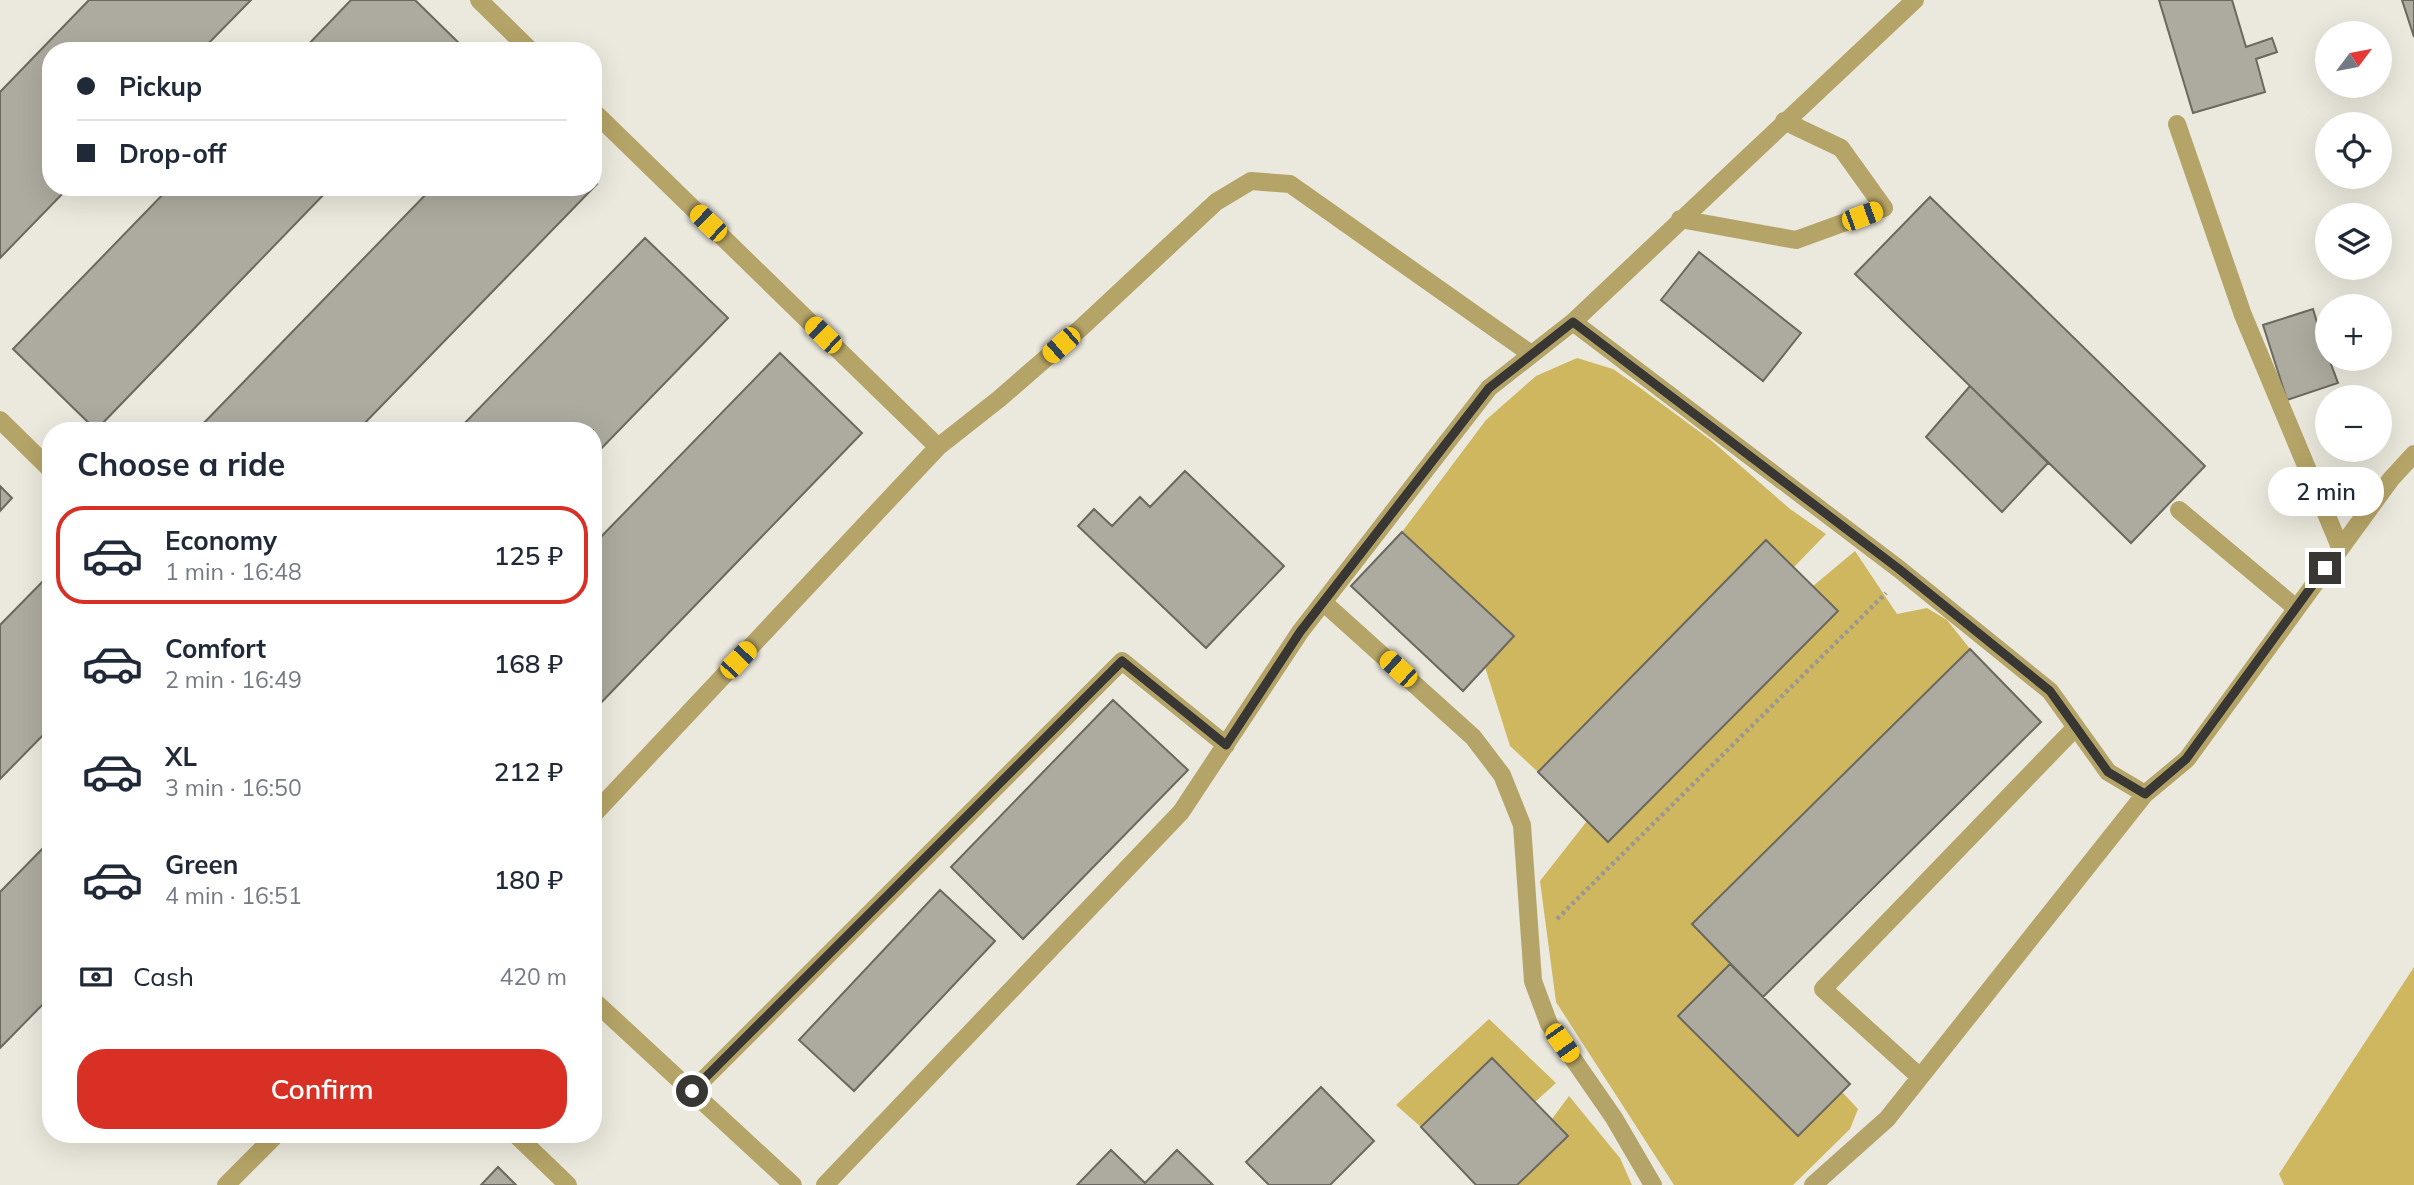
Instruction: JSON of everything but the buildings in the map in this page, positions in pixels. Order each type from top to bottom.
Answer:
[{"type":"lane","points":[[479,0],[522,42]]},
{"type":"lane","points":[[825,1185],[1181,812],[1300,632],[1489,388],[1573,322],[1915,0]]},
{"type":"lane","points":[[602,120],[938,447]]},
{"type":"lane","points":[[1680,219],[1796,240],[1884,208],[1841,148],[1784,121]]},
{"type":"lane","points":[[2177,124],[2243,315],[2340,547]]},
{"type":"lane","points":[[602,805],[938,447],[999,400],[1082,327],[1216,202],[1251,181],[1290,184],[1531,354]]},
{"type":"lane","points":[[1573,322],[1905,574],[2050,691],[2108,772],[2145,794]]},
{"type":"lane","points":[[0,420],[42,461]]},
{"type":"lane","points":[[1813,1185],[1887,1119],[2145,794],[2186,759],[2340,547],[2391,479],[2414,454]]},
{"type":"lane","points":[[2179,510],[2296,608]]},
{"type":"lane","points":[[1324,602],[1473,737],[1502,775],[1522,825],[1533,981],[1549,1024],[1614,1118],[1653,1185]]},
{"type":"lane","points":[[692,1091],[1122,661],[1226,745]]},
{"type":"lane","points":[[1920,1077],[1823,989],[2076,727]]},
{"type":"lane","points":[[602,1008],[793,1185]]},
{"type":"lane","points":[[226,1185],[268,1143]]},
{"type":"lane","points":[[524,1143],[568,1185]]},
{"type":"path","points":[[1531,945],[1905,574]]},
{"type":"shaded area","points":[[1577,358],[1613,369],[1639,387],[1712,441],[1790,509],[1826,534],[1794,567],[1766,541],[1538,772],[1510,746],[1485,667],[1513,636],[1402,532],[1486,420],[1536,376]]},
{"type":"shaded area","points":[[1855,551],[1897,614],[1927,608],[1947,620],[1970,649],[1692,924],[1730,964],[1678,1016],[1798,1136],[1842,1092],[1858,1109],[1850,1129],[1793,1185],[1674,1185],[1556,1002],[1540,881],[1587,821],[1609,842],[1837,611],[1813,586]]},
{"type":"shaded area","points":[[2414,967],[2414,1185],[2284,1185],[2279,1174]]},
{"type":"shaded area","points":[[1489,1019],[1556,1083],[1535,1102],[1492,1058],[1421,1127],[1396,1105]]},
{"type":"shaded area","points":[[1569,1096],[1620,1158],[1632,1185],[1517,1185],[1567,1136],[1552,1119]]},
{"type":"route","points":[[692,1091],[1122,661],[1226,745],[1300,632],[1489,388],[1573,322],[1899,569],[2050,691],[2108,772],[2145,794],[2186,759],[2325,568]]}]
